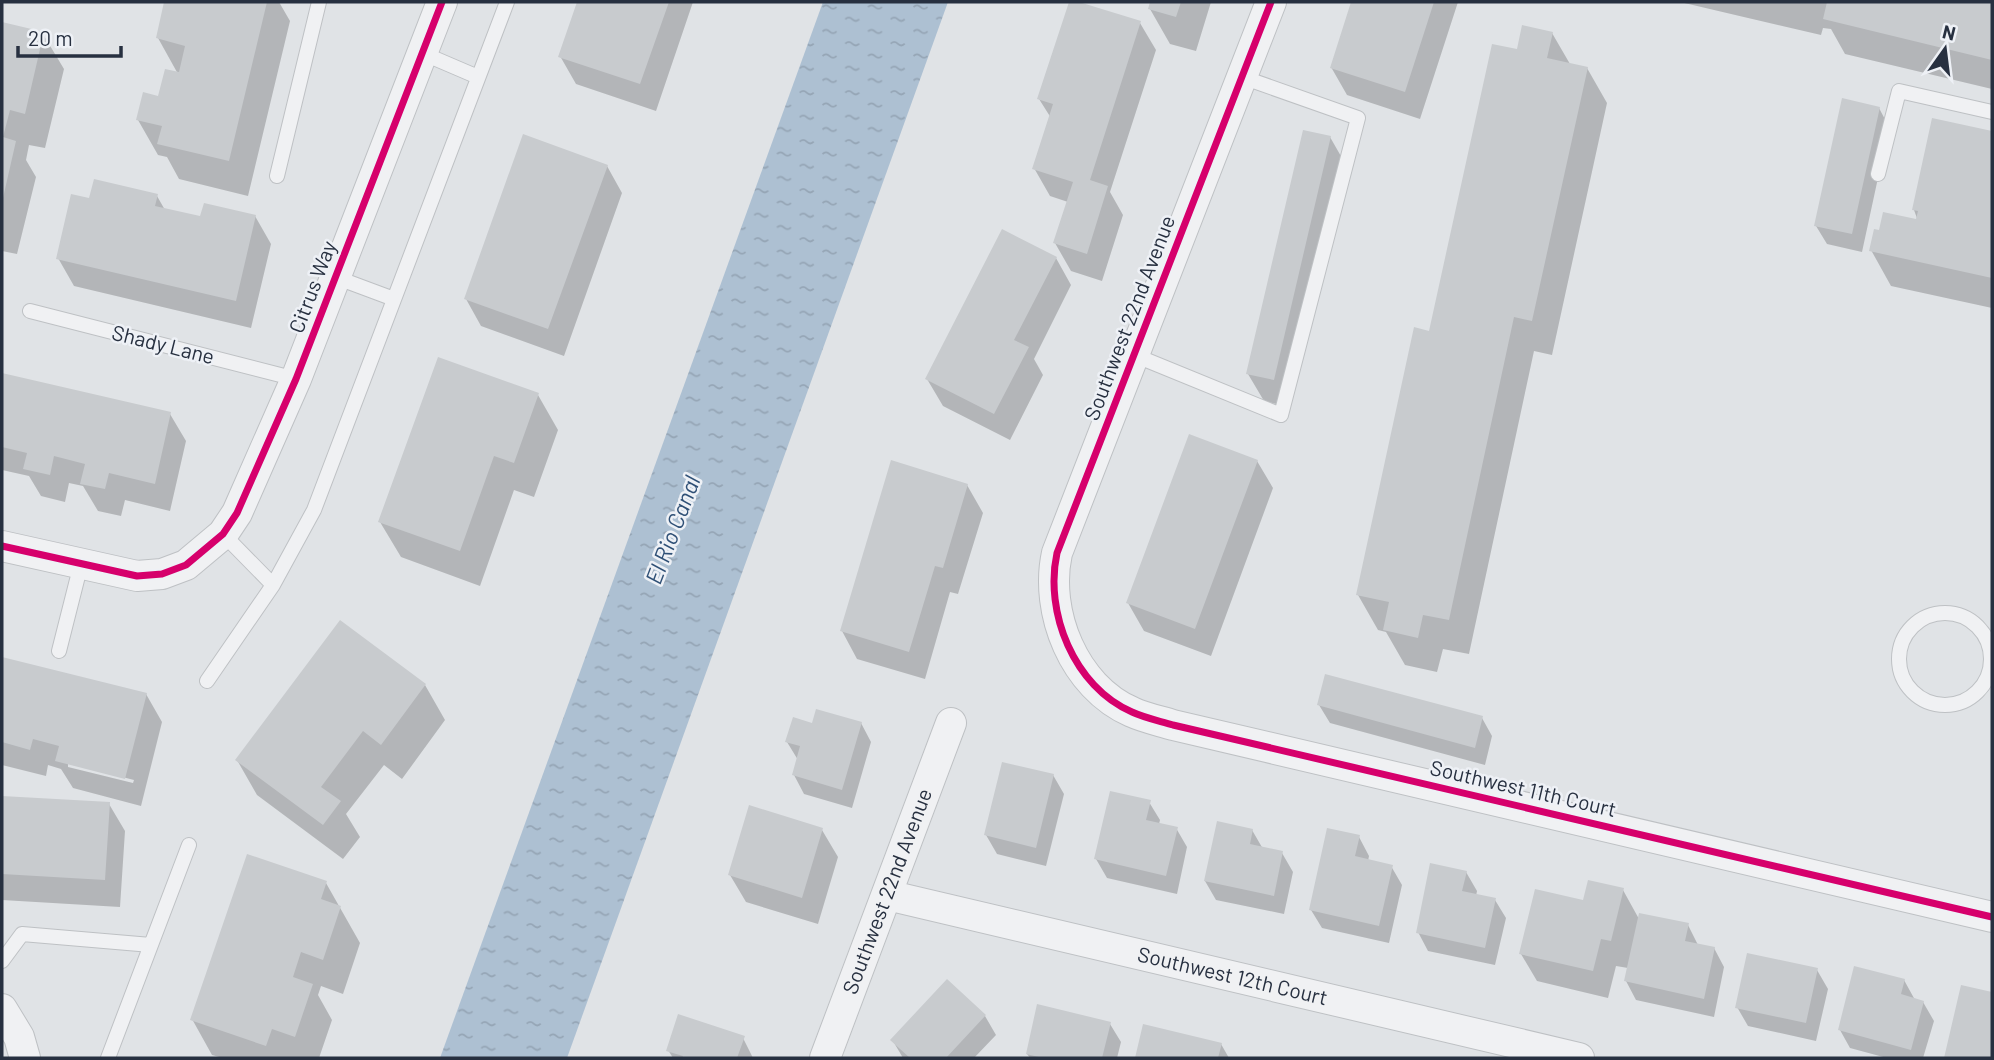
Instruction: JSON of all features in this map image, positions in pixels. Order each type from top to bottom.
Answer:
[{"type":"street","name":"Southwest 22nd Avenue","points":[[1070,650],[1061,628],[1052,578],[1057,553],[1271,2]]},
{"type":"street","name":"Citrus Way","points":[[81,564],[137,576],[162,574],[186,565],[223,534],[237,513],[296,379],[422,53],[438,3]]},
{"type":"street","points":[[2,546],[81,564]]},
{"type":"street","name":"Southwest 11th Court","points":[[1070,650],[1085,674],[1104,694],[1130,712],[1173,725],[1992,917]]},
{"type":"street","name":"Southwest 22nd Avenue","points":[[825,1058],[951,723]]},
{"type":"street","name":"Southwest 12th Court","points":[[887,895],[1579,1058]]},
{"type":"street","points":[[2,1009],[22,1047]]},
{"type":"lane","points":[[277,176],[319,2]]},
{"type":"lane","points":[[207,681],[273,585],[314,510],[506,2]]},
{"type":"lane","points":[[422,53],[478,77]]},
{"type":"lane","points":[[1134,355],[1281,415],[1358,118],[1242,77]]},
{"type":"lane","points":[[1878,174],[1899,91],[1992,112]]},
{"type":"lane","points":[[335,277],[394,299]]},
{"type":"lane","name":"Shady Lane","points":[[30,311],[296,379]]},
{"type":"lane","points":[[223,534],[273,585]]},
{"type":"lane","points":[[59,651],[81,564]]},
{"type":"lane","points":[[1941,613],[1955,615],[1980,629],[1991,656],[1991,670],[1984,683],[1969,698],[1949,705],[1934,704],[1909,689],[1902,677],[1900,649],[1914,624],[1941,613]]},
{"type":"lane","points":[[108,1058],[190,845]]},
{"type":"lane","points":[[2,961],[22,934],[151,945]]},
{"type":"water","name":"El Rio Canal","points":[[823,2],[948,2],[567,1058],[440,1058]]},
{"type":"building","points":[[164,2],[267,2],[229,161],[157,144],[162,126],[136,120],[143,92],[158,96],[165,69],[179,72],[185,46],[156,38]]},
{"type":"building","points":[[577,2],[669,2],[640,84],[558,57]]},
{"type":"building","points":[[1069,2],[1079,2],[1141,21],[1090,180],[1108,186],[1087,254],[1053,243],[1073,182],[1032,169],[1053,104],[1037,99]]},
{"type":"building","points":[[1150,2],[1181,2],[1176,17],[1148,9]]},
{"type":"building","points":[[1351,2],[1434,2],[1405,92],[1330,68]]},
{"type":"building","points":[[1827,2],[1992,2],[1992,60],[1823,19]]},
{"type":"building","points":[[2,22],[44,32],[25,114],[10,110],[3,137],[16,141],[3,198]]},
{"type":"building","points":[[1522,25],[1553,32],[1547,58],[1588,67],[1532,321],[1514,317],[1449,620],[1423,615],[1418,638],[1383,630],[1389,602],[1356,595],[1414,327],[1429,331],[1492,44],[1517,49]]},
{"type":"building","points":[[1842,98],[1880,107],[1852,234],[1814,226]]},
{"type":"building","points":[[1932,118],[1992,131],[1992,278],[1869,251],[1874,229],[1879,230],[1883,212],[1916,219],[1918,211],[1912,210]]},
{"type":"building","points":[[1303,130],[1331,136],[1274,380],[1246,374]]},
{"type":"building","points":[[523,134],[608,165],[548,329],[464,299]]},
{"type":"building","points":[[94,179],[158,194],[155,206],[200,216],[204,203],[256,215],[236,301],[56,259],[71,194],[89,198]]},
{"type":"building","points":[[1002,229],[1057,257],[1014,340],[1029,347],[994,414],[925,379]]},
{"type":"building","points":[[438,357],[539,393],[514,463],[494,456],[460,551],[378,522]]},
{"type":"building","points":[[2,373],[171,412],[155,484],[109,473],[105,489],[80,484],[85,464],[54,456],[50,475],[23,469],[27,453],[2,447]]},
{"type":"building","points":[[1189,434],[1258,460],[1195,629],[1126,603]]},
{"type":"building","points":[[891,460],[968,484],[943,568],[935,566],[909,652],[840,631]]},
{"type":"building","points":[[340,620],[426,684],[381,745],[363,731],[321,787],[341,801],[323,825],[235,760]]},
{"type":"building","points":[[2,657],[147,693],[125,779],[55,761],[59,746],[33,739],[30,750],[2,742]]},
{"type":"building","points":[[1325,674],[1483,716],[1475,748],[1317,705]]},
{"type":"building","points":[[816,709],[862,722],[842,790],[792,775],[800,746],[785,742],[793,717],[812,723]]},
{"type":"building","points":[[1002,762],[1054,774],[1036,848],[984,835]]},
{"type":"building","points":[[1110,791],[1151,800],[1146,820],[1178,827],[1166,876],[1094,859]]},
{"type":"building","points":[[2,796],[110,802],[105,880],[2,874]]},
{"type":"building","points":[[749,805],[823,828],[802,898],[728,875]]},
{"type":"building","points":[[1217,821],[1253,829],[1250,844],[1283,851],[1274,896],[1204,881]]},
{"type":"building","points":[[1327,828],[1360,835],[1355,856],[1393,865],[1379,926],[1309,910]]},
{"type":"building","points":[[247,854],[327,881],[321,899],[341,906],[323,960],[301,952],[293,977],[313,984],[295,1037],[272,1029],[266,1046],[190,1020]]},
{"type":"building","points":[[1430,863],[1467,871],[1462,891],[1496,898],[1485,948],[1416,933]]},
{"type":"building","points":[[1588,880],[1624,888],[1611,941],[1601,939],[1593,971],[1519,954],[1535,889],[1583,900]]},
{"type":"building","points":[[1639,913],[1689,923],[1685,941],[1715,947],[1704,999],[1624,981]]},
{"type":"building","points":[[1747,953],[1818,968],[1806,1023],[1735,1008]]},
{"type":"building","points":[[1854,966],[1905,979],[1901,994],[1924,1001],[1911,1050],[1838,1030]]},
{"type":"building","points":[[947,979],[986,1015],[946,1058],[910,1058],[890,1040]]},
{"type":"building","points":[[1961,985],[1992,992],[1992,1058],[1944,1058]]},
{"type":"building","points":[[1037,1004],[1111,1022],[1102,1058],[1043,1058],[1026,1054]]},
{"type":"building","points":[[678,1014],[745,1036],[737,1058],[682,1058],[683,1056],[666,1051]]},
{"type":"building","points":[[1143,1024],[1222,1043],[1218,1058],[1135,1058]]},
{"type":"cycle path","points":[[2,546],[137,576],[162,574],[186,565],[223,534],[237,513],[296,379],[442,2]]},
{"type":"cycle path","points":[[1271,2],[1057,553],[1055,599],[1060,623],[1079,666],[1094,685],[1112,700],[1147,718],[1992,917]]}]
